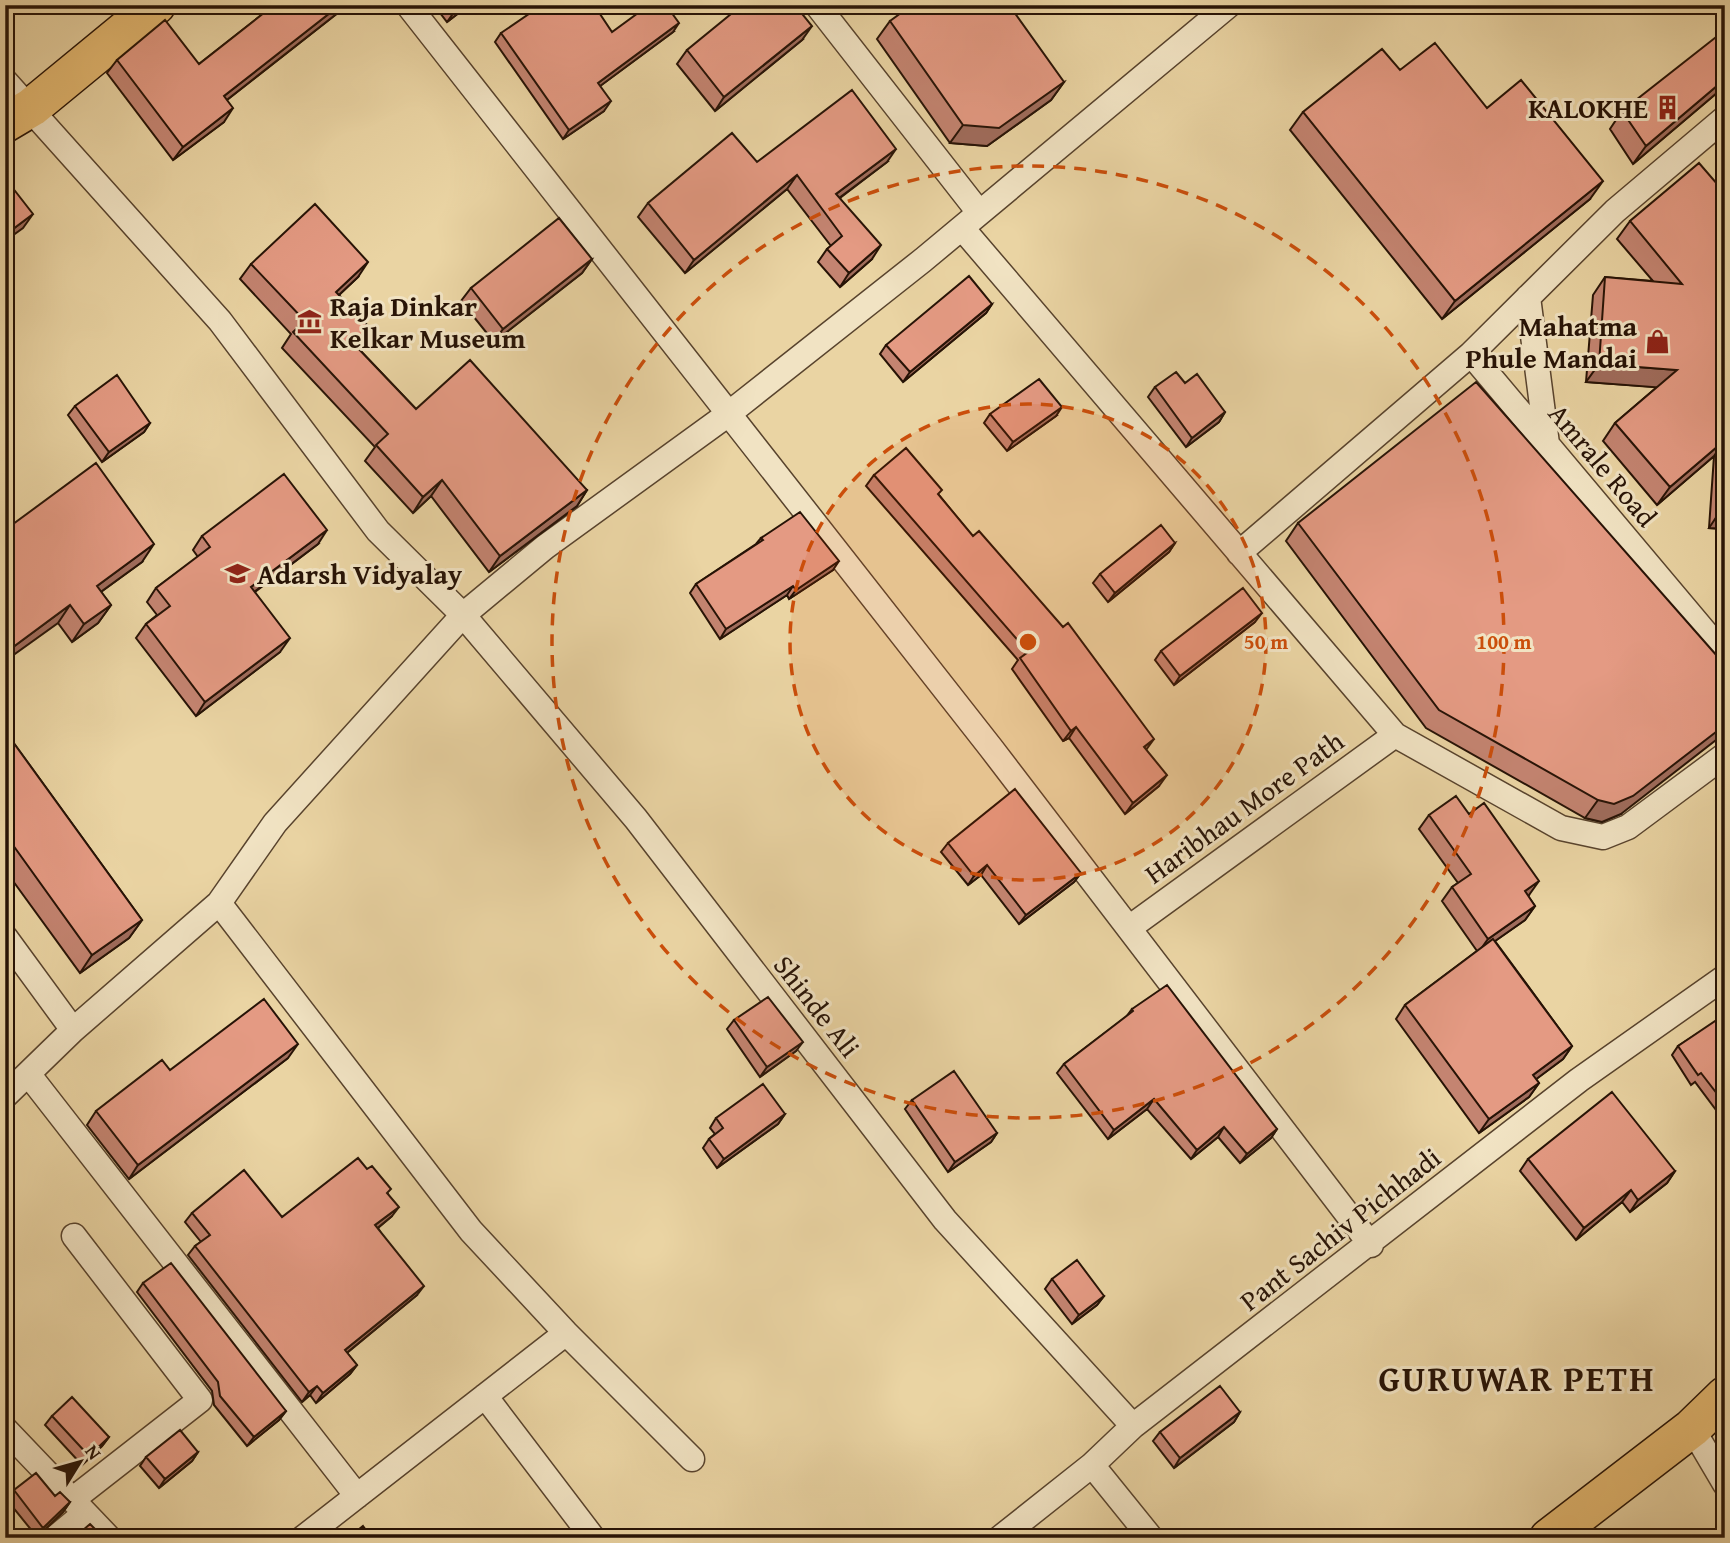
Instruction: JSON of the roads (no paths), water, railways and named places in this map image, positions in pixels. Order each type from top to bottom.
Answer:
[{"type":"highway","points":[[14,104],[156,5]]},
{"type":"highway","points":[[1549,1538],[1692,1428],[1725,1396]]},
{"type":"street","points":[[408,5],[727,415],[991,748],[1371,1244]]},
{"type":"street","points":[[817,5],[970,220],[1240,553],[1395,735],[1561,828],[1604,837],[1628,827],[1725,755]]},
{"type":"street","points":[[5,1096],[73,1030],[219,904],[275,823],[463,615],[545,547],[727,415],[970,220],[1224,7]]},
{"type":"street","name":"Shinde Ali","points":[[14,104],[220,321],[377,531],[463,615],[636,819],[945,1220],[1133,1426]]},
{"type":"street","points":[[1240,553],[1471,354],[1615,212],[1725,118]]},
{"type":"street","points":[[1528,297],[1547,444]]},
{"type":"street","name":"Amrale Road","points":[[1471,354],[1725,656]]},
{"type":"street","name":"Haribhau More Path","points":[[1129,928],[1395,735]]},
{"type":"street","points":[[219,904],[471,1231],[566,1333],[692,1459]]},
{"type":"street","points":[[5,937],[73,1030]]},
{"type":"street","name":"Pant Sachiv Pichhadi","points":[[1000,1538],[1092,1465],[1133,1426],[1371,1244],[1578,1080],[1725,977]]},
{"type":"street","points":[[29,1075],[357,1496]]},
{"type":"street","points":[[55,1538],[79,1506],[200,1400],[75,1236]]},
{"type":"street","points":[[303,1538],[566,1333]]},
{"type":"street","points":[[485,1396],[593,1538]]},
{"type":"street","points":[[1692,1428],[1725,1484]]},
{"type":"street","points":[[5,1429],[109,1538]]},
{"type":"street","points":[[1092,1465],[1151,1538]]},
{"type":"place","name":"KALOKHE","points":[[1668,108]]},
{"type":"place","name":"Raja Dinkar Kelkar Museum","points":[[310,322]]},
{"type":"place","name":"Mahatma Phule Mandai","points":[[1657,342]]},
{"type":"place","name":"Adarsh Vidyalay","points":[[237,574]]},
{"type":"district","name":"GURUWAR PETH","points":[[1517,1379]]}]
